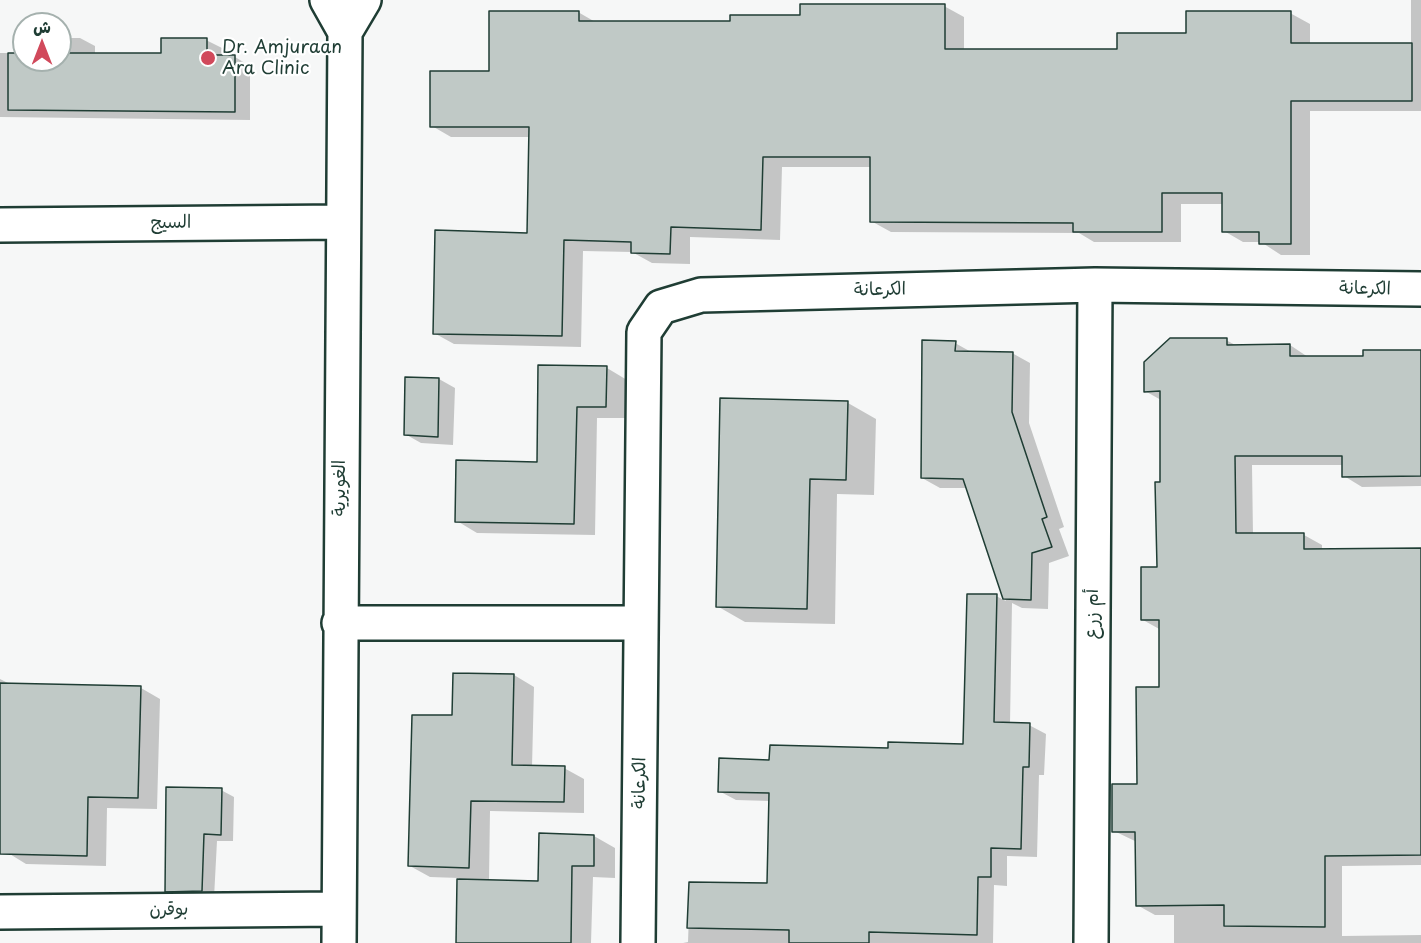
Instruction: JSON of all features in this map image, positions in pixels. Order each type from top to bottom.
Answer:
[{"type":"street","points":[[327,0],[345,32]]},
{"type":"street","name":"الغويرية","points":[[339,943],[339,623],[345,32],[364,0]]},
{"type":"street","name":"السيج","points":[[0,225],[342,222]]},
{"type":"street","name":"الكرعانة","points":[[638,943],[644,332],[661,307],[701,295],[1095,285],[1421,289]]},
{"type":"street","name":"أم زرع","points":[[1091,943],[1095,285]]},
{"type":"street","points":[[339,623],[641,623]]},
{"type":"street","name":"بوقرن","points":[[0,912],[339,909]]},
{"type":"building","points":[[800,4],[945,4],[945,49],[1117,49],[1117,33],[1186,33],[1186,11],[1291,11],[1291,43],[1412,43],[1412,101],[1291,101],[1291,244],[1259,244],[1259,232],[1222,232],[1222,193],[1162,193],[1162,232],[1073,232],[1073,223],[870,222],[870,157],[763,157],[761,230],[671,227],[670,254],[631,253],[631,242],[564,240],[562,336],[433,334],[435,230],[527,233],[529,127],[430,127],[430,71],[489,71],[489,11],[579,11],[579,21],[730,21],[730,15],[800,15]]},
{"type":"building","points":[[161,38],[207,38],[207,55],[235,55],[235,112],[8,110],[8,53],[12,53],[12,72],[72,72],[72,53],[161,53]]},
{"type":"building","points":[[1170,338],[1227,338],[1227,345],[1290,344],[1290,356],[1363,356],[1363,350],[1421,350],[1421,476],[1342,477],[1342,456],[1235,456],[1236,533],[1304,533],[1304,549],[1421,548],[1421,855],[1325,856],[1325,927],[1224,926],[1224,905],[1136,906],[1135,832],[1112,832],[1112,784],[1137,784],[1136,687],[1159,687],[1159,620],[1141,620],[1141,567],[1157,567],[1155,482],[1160,482],[1160,391],[1144,392],[1144,362]]},
{"type":"building","points":[[922,340],[956,341],[955,351],[1013,352],[1012,412],[1047,517],[1042,519],[1052,547],[1032,553],[1031,600],[1003,599],[963,479],[921,478]]},
{"type":"building","points":[[538,365],[607,366],[606,407],[577,407],[574,524],[455,522],[456,460],[537,462]]},
{"type":"building","points":[[405,377],[439,378],[438,437],[404,435]]},
{"type":"building","points":[[720,398],[848,401],[846,480],[810,479],[807,609],[716,607]]},
{"type":"building","points":[[967,594],[997,594],[994,722],[1030,723],[1029,767],[1023,767],[1021,849],[991,848],[991,877],[978,877],[977,935],[869,932],[869,943],[789,943],[789,930],[687,928],[689,882],[767,883],[769,793],[718,792],[719,758],[769,760],[770,745],[888,748],[888,742],[963,744]]},
{"type":"building","points":[[453,673],[514,674],[512,765],[565,766],[564,802],[471,801],[469,868],[408,866],[412,715],[452,715]]},
{"type":"building","points":[[0,683],[141,686],[138,798],[88,797],[87,856],[0,854]]},
{"type":"building","points":[[166,787],[222,788],[221,835],[204,834],[202,891],[165,892]]},
{"type":"building","points":[[539,833],[594,835],[594,866],[572,866],[571,943],[456,943],[457,879],[538,881]]},
{"type":"place","name":"Dr. Amjuraan Ara Clinic","points":[[208,58]]}]
